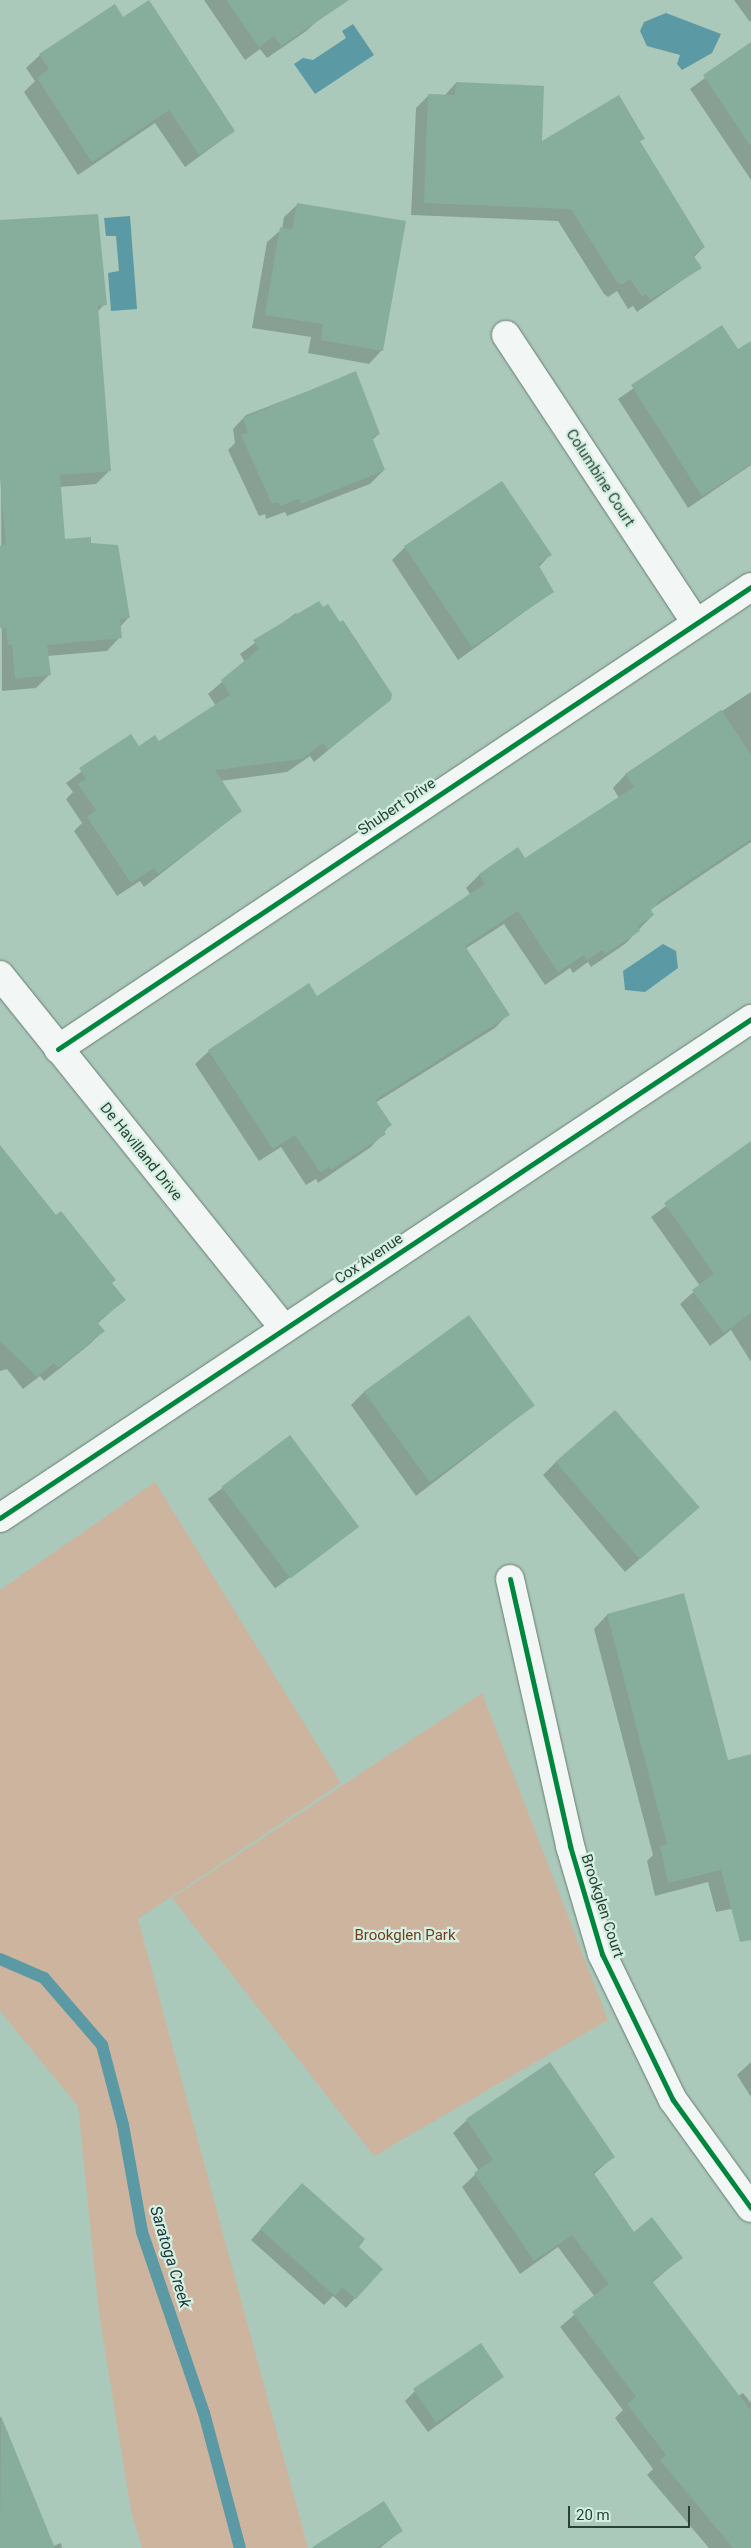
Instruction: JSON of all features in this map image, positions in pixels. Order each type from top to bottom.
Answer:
[{"type":"street","name":"Columbine Court","points":[[506,335],[695,622]]},
{"type":"street","name":"Shubert Drive","points":[[58,1049],[695,622],[751,587]]},
{"type":"street","name":"De Havilland Drive","points":[[0,975],[284,1328]]},
{"type":"street","name":"Cox Avenue","points":[[0,1518],[751,1019]]},
{"type":"street","name":"Brookglen Court","points":[[510,1579],[570,1846],[602,1954],[673,2100],[751,2208]]},
{"type":"green space","points":[[155,1482],[341,1783],[138,1919],[308,2548],[142,2548],[131,2511],[99,2313],[78,2106],[0,2011],[0,1590]]},
{"type":"green space","name":"Brookglen Park","points":[[482,1693],[608,2020],[374,2156],[172,1898]]},
{"type":"water","points":[[666,13],[721,34],[712,53],[682,70],[677,64],[680,55],[647,46],[640,31],[644,22]]},
{"type":"water","points":[[353,24],[374,55],[315,94],[294,64],[303,58],[313,60],[346,38],[342,31]]},
{"type":"water","points":[[130,216],[137,309],[111,311],[108,273],[119,271],[116,236],[106,236],[104,218]]},
{"type":"water","points":[[663,944],[676,951],[678,968],[645,992],[625,990],[623,971]]},
{"type":"building","points":[[149,0],[235,131],[199,155],[169,110],[92,162],[37,78],[49,69],[39,54],[115,4],[123,17]]},
{"type":"building","points":[[226,0],[349,0],[281,46],[274,36],[259,47]]},
{"type":"building","points":[[751,42],[751,147],[703,75]]},
{"type":"building","points":[[456,82],[544,86],[542,141],[619,95],[645,139],[640,141],[705,247],[693,255],[702,268],[650,300],[646,294],[642,297],[630,279],[622,285],[616,281],[571,209],[424,203],[428,94],[455,95]]},
{"type":"building","points":[[297,203],[406,221],[383,351],[321,340],[323,324],[265,315],[280,227],[292,230]]},
{"type":"building","points":[[98,214],[107,305],[98,306],[111,471],[60,475],[65,539],[91,537],[91,543],[118,545],[130,618],[120,619],[122,638],[47,645],[51,675],[15,679],[12,644],[8,645],[6,628],[0,628],[0,546],[6,545],[0,478],[0,220]]},
{"type":"building","points":[[722,325],[738,349],[751,341],[751,464],[702,496],[631,385]]},
{"type":"building","points":[[356,371],[380,434],[372,437],[385,470],[301,504],[299,499],[280,506],[278,502],[272,504],[241,435],[248,433],[243,418]]},
{"type":"building","points":[[502,481],[552,555],[538,564],[554,592],[472,647],[404,546]]},
{"type":"building","points":[[319,601],[323,607],[328,604],[340,622],[343,620],[392,694],[391,700],[328,750],[323,743],[302,759],[215,770],[242,811],[158,874],[154,868],[131,883],[87,817],[96,810],[78,784],[86,779],[79,768],[131,734],[139,746],[155,735],[159,741],[230,695],[221,680],[259,649],[253,640]]},
{"type":"building","points":[[721,710],[751,755],[751,839],[660,900],[651,910],[654,915],[637,926],[640,931],[605,954],[602,950],[587,960],[584,955],[558,972],[518,911],[465,946],[510,1015],[375,1100],[392,1125],[384,1130],[386,1134],[331,1170],[329,1167],[320,1172],[295,1135],[273,1149],[208,1050],[309,983],[317,996],[485,884],[479,874],[518,847],[525,858],[634,787],[625,774]]},
{"type":"building","points":[[751,1141],[751,1313],[724,1333],[692,1290],[714,1274],[664,1203]]},
{"type":"building","points":[[0,1145],[56,1215],[61,1211],[116,1280],[112,1283],[126,1300],[97,1322],[105,1331],[58,1368],[54,1363],[37,1377],[0,1341]]},
{"type":"building","points":[[469,1315],[535,1406],[430,1482],[364,1391]]},
{"type":"building","points":[[615,1410],[700,1507],[640,1559],[555,1462]]},
{"type":"building","points":[[290,1435],[359,1527],[291,1579],[221,1487]]},
{"type":"building","points":[[684,1593],[728,1760],[751,1754],[751,1940],[740,1942],[721,1870],[668,1883],[660,1846],[667,1844],[607,1614]]},
{"type":"building","points":[[550,2062],[615,2157],[593,2172],[634,2232],[652,2217],[683,2258],[652,2281],[751,2411],[751,2548],[733,2548],[660,2460],[666,2455],[627,2404],[636,2397],[572,2312],[609,2284],[572,2235],[534,2261],[474,2173],[493,2160],[466,2119]]},
{"type":"building","points":[[302,2183],[365,2239],[359,2247],[383,2269],[356,2299],[342,2287],[335,2296],[260,2229]]},
{"type":"building","points":[[481,2343],[504,2377],[436,2423],[413,2389]]},
{"type":"building","points":[[1,2416],[55,2548],[0,2548]]},
{"type":"building","points":[[384,2501],[403,2531],[376,2548],[311,2548]]},
{"type":"waterway","name":"Saratoga Creek","points":[[0,1959],[44,1978],[102,2045],[123,2125],[142,2232],[204,2413],[240,2548]]},
{"type":"cycle path","points":[[58,1049],[751,587]]},
{"type":"cycle path","points":[[0,1518],[751,1019]]},
{"type":"cycle path","points":[[510,1579],[570,1846],[602,1954],[673,2100],[751,2208]]}]
